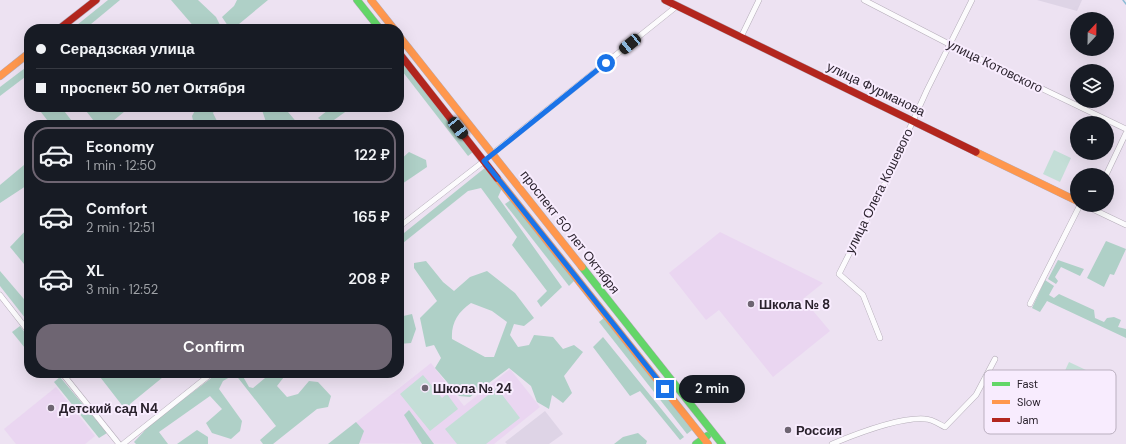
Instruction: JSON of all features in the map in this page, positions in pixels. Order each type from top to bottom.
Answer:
[{"type":"main road","points":[[65,24],[96,0]]},
{"type":"main road","points":[[357,0],[376,24]]},
{"type":"main road","points":[[371,0],[390,24]]},
{"type":"main road","name":"улица Фурманова","points":[[665,0],[1070,198]]},
{"type":"main road","name":"проспект 50 лет Октября","points":[[404,42],[722,444]]},
{"type":"main road","points":[[0,76],[24,57]]},
{"type":"main road","name":"проспект 50 лет Октября","points":[[404,59],[706,441]]},
{"type":"main road","points":[[484,161],[492,154]]},
{"type":"main road","points":[[696,444],[706,441],[713,433]]},
{"type":"street","points":[[740,36],[758,0]]},
{"type":"street","name":"улица Котовского","points":[[864,0],[949,44],[1126,129]]},
{"type":"street","name":"улица Олега Кошевого","points":[[880,338],[863,295],[839,274],[884,185],[912,120],[972,0]]},
{"type":"street","points":[[492,154],[677,6]]},
{"type":"street","points":[[1109,168],[1126,133]]},
{"type":"street","points":[[404,223],[484,161]]},
{"type":"street","points":[[1030,304],[1076,212]]},
{"type":"street","points":[[1102,212],[1126,225]]},
{"type":"street","points":[[0,296],[24,326]]},
{"type":"street","points":[[989,370],[995,359]]},
{"type":"street","points":[[66,378],[119,444]]},
{"type":"street","points":[[122,444],[206,378]]},
{"type":"street","points":[[832,444],[886,425],[915,419],[927,419],[945,427],[976,395],[984,380]]},
{"type":"shaded area","points":[[1037,0],[1082,0],[1077,11]]},
{"type":"shaded area","name":"Школа № 8","points":[[720,232],[823,283],[803,299],[830,331],[773,377],[719,310],[706,320],[669,273]]},
{"type":"shaded area","name":"Школа № 24","points":[[431,363],[464,406],[510,369],[540,407],[494,444],[330,443]]},
{"type":"shaded area","name":"Детский сад N4","points":[[56,387],[95,436],[85,444],[16,444],[4,429]]},
{"type":"shaded area","points":[[545,411],[563,434],[549,444],[507,444],[505,442]]},
{"type":"green space","points":[[108,0],[120,0],[91,24],[78,24]]},
{"type":"green space","points":[[171,0],[198,0],[216,17],[220,24],[192,24]]},
{"type":"green space","points":[[237,0],[268,0],[239,24],[227,24],[222,17],[234,6]]},
{"type":"green space","points":[[404,63],[473,152],[468,156],[404,73]]},
{"type":"green space","points":[[24,69],[24,78],[0,96],[0,87]]},
{"type":"green space","points":[[41,112],[65,112],[71,120],[47,120]]},
{"type":"green space","points":[[87,112],[124,112],[114,120],[93,120]]},
{"type":"green space","points":[[194,112],[214,112],[216,120],[193,120],[192,116]]},
{"type":"green space","points":[[263,112],[288,112],[295,120],[265,120]]},
{"type":"green space","points":[[326,112],[345,112],[334,120],[321,120],[318,118]]},
{"type":"green space","points":[[1054,150],[1070,158],[1060,182],[1043,174]]},
{"type":"green space","points":[[409,152],[426,160],[427,167],[404,183],[404,156]]},
{"type":"green space","points":[[24,165],[24,187],[0,203],[0,185]]},
{"type":"green space","points":[[486,167],[502,188],[498,197],[562,287],[541,307],[537,301],[547,291],[512,245],[517,237],[481,188],[468,191],[404,242],[404,233]]},
{"type":"green space","points":[[512,199],[575,280],[569,286],[505,204]]},
{"type":"green space","points":[[24,232],[24,264],[10,247]]},
{"type":"green space","points":[[1106,241],[1126,249],[1114,275],[1110,274],[1104,287],[1087,278]]},
{"type":"green space","points":[[1058,260],[1084,269],[1080,276],[1061,267],[1055,277],[1058,281],[1056,284],[1048,279]]},
{"type":"green space","points":[[426,261],[443,282],[454,291],[470,277],[487,271],[515,293],[534,318],[524,326],[514,324],[510,335],[518,347],[529,345],[534,335],[553,337],[563,349],[574,345],[583,352],[564,376],[572,393],[563,403],[552,395],[549,409],[537,402],[531,386],[509,368],[470,397],[459,396],[435,368],[441,358],[434,345],[426,347],[420,318],[437,301],[414,268],[414,263]],"holes":[[[471,303],[492,311],[507,322],[494,357],[485,357],[452,339],[456,318],[462,310]]]},
{"type":"green space","points":[[0,271],[24,299],[24,317],[0,286]]},
{"type":"green space","points":[[1045,280],[1054,286],[1049,295],[1054,298],[1059,294],[1094,310],[1095,318],[1104,322],[1107,318],[1114,317],[1121,320],[1118,327],[1126,329],[1126,338],[1047,301],[1040,312],[1032,308]]},
{"type":"green space","points":[[412,314],[416,329],[411,343],[404,344],[404,316]]},
{"type":"green space","points":[[604,318],[692,430],[687,434],[599,322]]},
{"type":"green space","points":[[20,326],[24,331],[24,347],[12,332]]},
{"type":"green space","points":[[603,337],[684,437],[680,440],[640,391],[630,396],[593,347]]},
{"type":"green space","points":[[1069,362],[1086,370],[1065,370]]},
{"type":"green space","points":[[423,375],[442,398],[447,394],[458,409],[430,431],[400,394]]},
{"type":"green space","points":[[61,378],[107,433],[99,438],[54,382]]},
{"type":"green space","points":[[101,378],[162,378],[130,404],[135,416],[128,413]]},
{"type":"green space","points":[[211,378],[228,378],[223,381],[219,389],[242,421],[240,431],[231,439],[212,433],[206,423],[222,409],[210,396],[159,432],[168,444],[136,444],[134,442],[152,423]]},
{"type":"green space","points":[[238,378],[244,378],[249,387],[253,388],[265,378],[283,378],[277,386],[287,397],[298,394],[309,381],[318,382],[331,396],[328,407],[317,409],[273,444],[263,444],[260,440],[276,426]]},
{"type":"green space","points":[[497,388],[520,418],[486,444],[457,444],[445,429]]},
{"type":"green space","points":[[409,410],[434,444],[422,444],[404,415]]},
{"type":"green space","points":[[356,422],[364,431],[359,444],[328,444]]},
{"type":"green space","points":[[197,430],[208,437],[208,444],[177,444]]},
{"type":"green space","points":[[638,433],[647,441],[646,444],[614,444],[623,437]]},
{"type":"waterway","points":[[1123,0],[1126,4]]},
{"type":"traffic: fast","points":[[357,0],[376,24]]},
{"type":"traffic: fast","points":[[582,267],[722,444]]},
{"type":"traffic: fast","points":[[696,444],[707,436]]},
{"type":"traffic: slow","points":[[371,0],[390,24]]},
{"type":"traffic: slow","points":[[404,42],[582,267]]},
{"type":"traffic: slow","points":[[0,76],[24,57]]},
{"type":"traffic: slow","points":[[976,152],[1070,198]]},
{"type":"traffic: slow","points":[[497,178],[708,444]]},
{"type":"traffic: jam","points":[[65,24],[96,0]]},
{"type":"traffic: jam","points":[[665,0],[976,152]]},
{"type":"traffic: jam","points":[[404,59],[497,178]]},
{"type":"place","name":"Школа № 8","points":[[751,304]]},
{"type":"place","name":"Школа № 24","points":[[425,388]]},
{"type":"place","name":"Детский сад N4","points":[[51,408]]},
{"type":"place","name":"Россия","points":[[788,430]]},
{"type":"route","points":[[606,63],[484,161],[665,389]]}]
